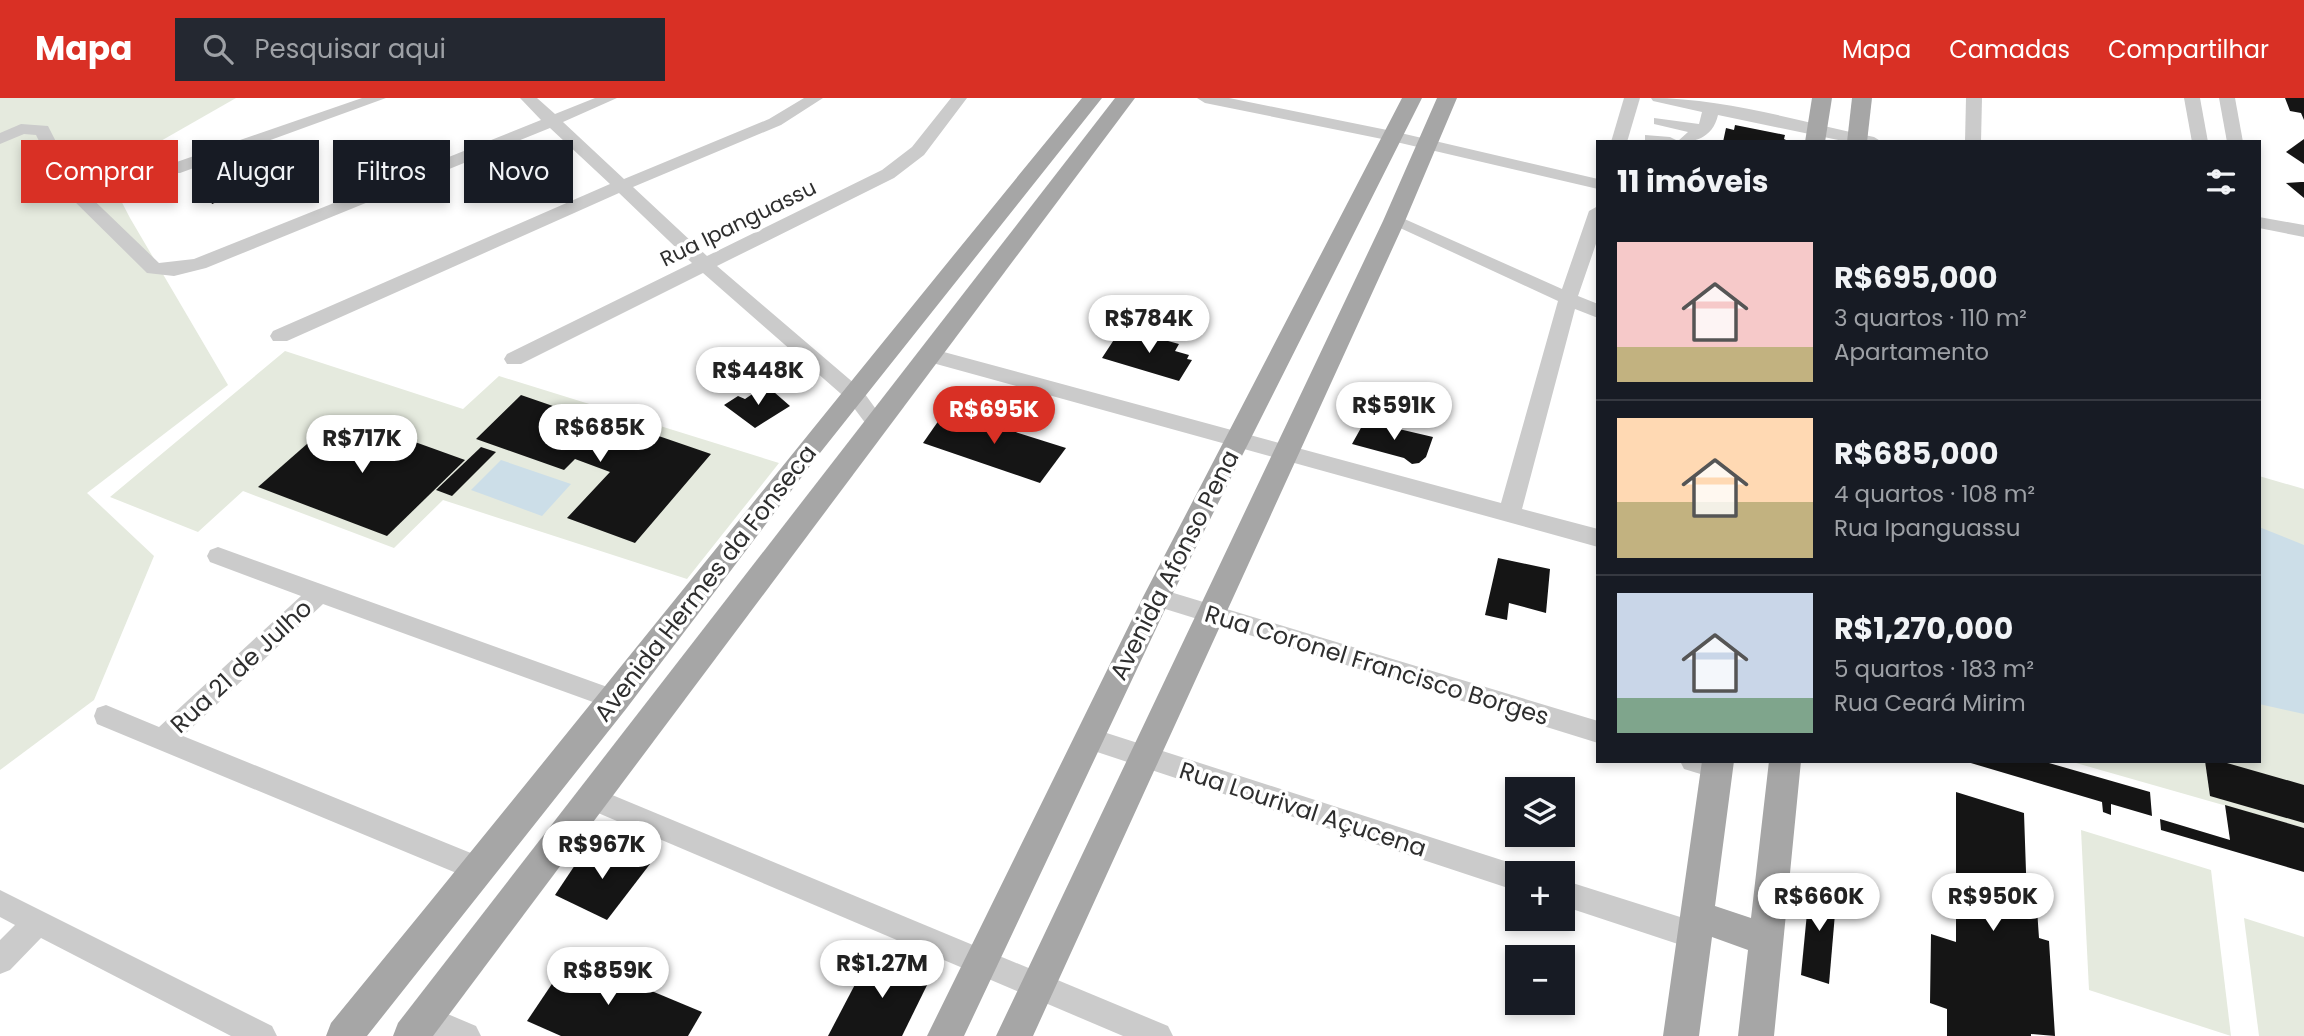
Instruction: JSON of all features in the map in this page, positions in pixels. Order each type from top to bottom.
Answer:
[{"type":"main road","name":"Avenida Hermes da Fonseca","points":[[344,1036],[615,700],[807,450],[855,395],[1092,98]]},
{"type":"main road","name":"Avenida Hermes da Fonseca","points":[[418,1027],[1125,98]]},
{"type":"main road","name":"Avenida Afonso Pena","points":[[945,1036],[1157,597],[1412,98]]},
{"type":"main road","name":"Avenida Afonso Pena","points":[[1014,1036],[1394,221],[1447,98]]},
{"type":"main road","points":[[1816,136],[1822,98]]},
{"type":"main road","points":[[1863,98],[1863,140]]},
{"type":"main road","points":[[1756,1036],[1785,763]]},
{"type":"main road","points":[[1681,1036],[1697,926],[1709,764]]},
{"type":"main road","points":[[1697,926],[1766,940]]},
{"type":"street","points":[[178,168],[378,98]]},
{"type":"street","points":[[528,98],[705,264],[855,395],[876,423]]},
{"type":"street","points":[[0,139],[21,129],[36,127],[42,130],[70,187],[154,269],[174,270],[214,258],[609,98]]},
{"type":"street","points":[[280,336],[623,185],[775,122],[815,98]]},
{"type":"street","name":"Rua Ipanguassu","points":[[513,359],[888,174],[918,151],[960,98]]},
{"type":"street","points":[[1205,98],[1392,136],[1596,184]]},
{"type":"street","points":[[1620,140],[1632,98]]},
{"type":"street","points":[[1659,98],[1711,108],[1816,136],[1854,140]]},
{"type":"street","points":[[1973,140],[1974,98]]},
{"type":"street","points":[[2192,98],[2200,140]]},
{"type":"street","points":[[2227,98],[2235,140]]},
{"type":"street","points":[[1689,140],[1707,125],[1711,108]]},
{"type":"street","points":[[2194,116],[2232,122]]},
{"type":"street","points":[[1660,121],[1702,130]]},
{"type":"street","points":[[1509,515],[1568,298],[1596,217]]},
{"type":"street","points":[[1394,221],[1596,311]]},
{"type":"street","points":[[2261,222],[2304,231]]},
{"type":"street","points":[[929,355],[1596,537]]},
{"type":"street","points":[[218,556],[615,700]]},
{"type":"street","name":"Rua 21 de Julho","points":[[163,739],[319,593]]},
{"type":"street","name":"Rua Coronel Francisco Borges","points":[[1157,597],[1596,731]]},
{"type":"street","points":[[106,716],[478,869]]},
{"type":"street","name":"Rua Lourival Açucena","points":[[1088,738],[1505,874]]},
{"type":"street","points":[[593,799],[1158,1036]]},
{"type":"street","points":[[1575,896],[1697,926]]},
{"type":"street","points":[[0,903],[262,1036]]},
{"type":"street","points":[[0,960],[37,923]]},
{"type":"lane","points":[[1651,139],[1657,140]]},
{"type":"lane","points":[[418,1027],[466,1036]]},
{"type":"shaded area","points":[[0,98],[236,98],[162,140],[21,140],[21,203],[122,203],[228,385],[87,493],[154,556],[94,700],[0,770]]},
{"type":"shaded area","points":[[285,351],[463,409],[499,376],[779,463],[687,579],[443,500],[394,548],[243,491],[198,532],[110,497]]},
{"type":"shaded area","points":[[2261,477],[2304,489],[2304,828],[2076,763],[2261,763]]},
{"type":"shaded area","points":[[2081,830],[2211,870],[2231,1036],[2089,990]]},
{"type":"shaded area","points":[[2244,918],[2304,937],[2304,1036],[2259,1036]]},
{"type":"water","points":[[501,460],[571,484],[542,516],[471,490]]},
{"type":"water","points":[[2261,528],[2304,545],[2304,714],[2261,704]]},
{"type":"building","points":[[2285,98],[2304,98],[2304,120],[2301,113],[2290,111]]},
{"type":"building","points":[[1735,125],[1785,135],[1786,140],[1723,140],[1726,128],[1734,130]]},
{"type":"building","points":[[2304,139],[2304,164],[2286,152]]},
{"type":"building","points":[[2304,182],[2304,198],[2286,183]]},
{"type":"building","points":[[1119,332],[1136,337],[1139,333],[1179,344],[1175,351],[1189,355],[1187,359],[1192,360],[1179,381],[1102,358]]},
{"type":"building","points":[[766,385],[790,406],[755,428],[724,405],[738,396],[745,399]]},
{"type":"building","points":[[521,395],[608,425],[598,435],[633,447],[647,432],[711,454],[635,543],[567,518],[610,472],[575,459],[564,470],[476,439]]},
{"type":"building","points":[[946,410],[1066,448],[1040,483],[923,443]]},
{"type":"building","points":[[340,415],[465,460],[387,536],[258,487]]},
{"type":"building","points":[[1369,422],[1433,437],[1426,457],[1419,463],[1412,464],[1404,458],[1352,444],[1362,426],[1367,427]]},
{"type":"building","points":[[481,447],[496,452],[452,496],[436,490]]},
{"type":"building","points":[[1498,558],[1550,569],[1546,613],[1509,603],[1507,620],[1485,615]]},
{"type":"building","points":[[1971,763],[2049,763],[2150,792],[2152,816],[2111,804],[2111,815],[2103,812],[2102,802]]},
{"type":"building","points":[[2205,763],[2227,763],[2304,785],[2304,823],[2210,796]]},
{"type":"building","points":[[1956,792],[2024,813],[2027,901],[2037,909],[2039,938],[2049,941],[2055,1036],[1947,1036],[1947,1009],[1930,1003],[1931,934],[1956,942]]},
{"type":"building","points":[[2225,805],[2304,828],[2304,872],[2161,830],[2160,819],[2230,840]]},
{"type":"building","points":[[606,847],[650,864],[607,920],[555,895],[583,853]]},
{"type":"building","points":[[1810,882],[1837,890],[1829,984],[1801,975]]},
{"type":"building","points":[[872,952],[932,975],[902,1036],[828,1036]]},
{"type":"building","points":[[570,957],[702,1012],[688,1036],[561,1036],[527,1021]]}]
